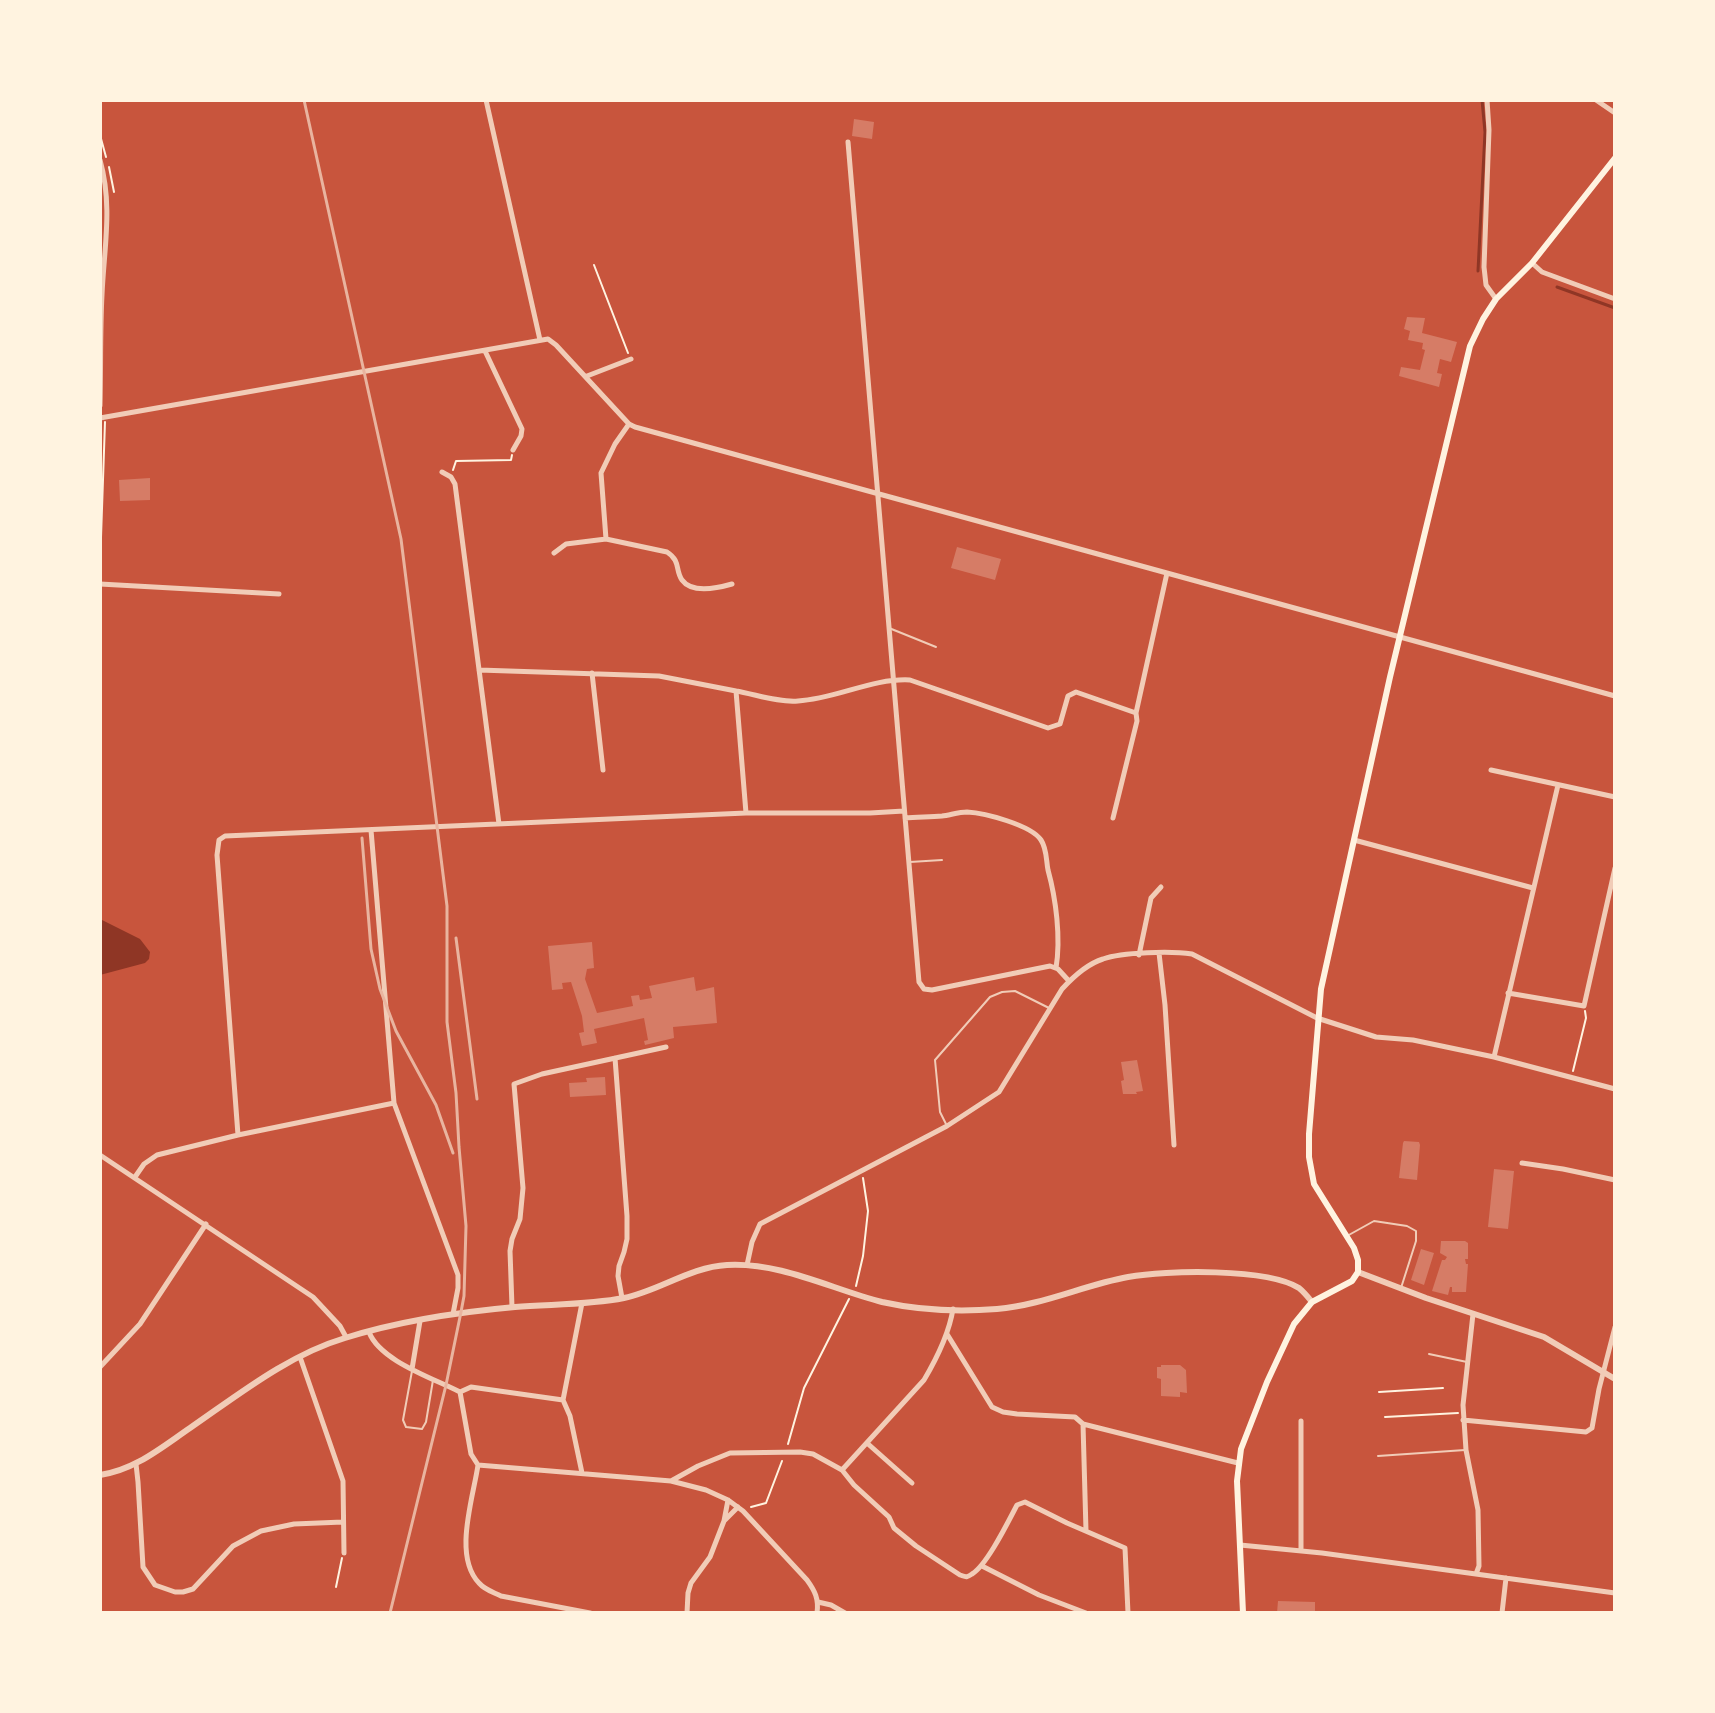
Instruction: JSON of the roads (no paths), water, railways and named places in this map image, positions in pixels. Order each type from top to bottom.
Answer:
[{"type":"main road","points":[[1243,1613],[1238,1463],[1249,1424],[1294,1324],[1312,1302],[1352,1281],[1358,1272],[1358,1260],[1311,1173],[1309,1134],[1317,1018],[1399,637],[1470,346],[1496,299],[1532,263],[1615,158]]},
{"type":"street","points":[[486,100],[540,340]]},
{"type":"street","points":[[1487,100],[1489,130],[1484,267],[1486,285],[1496,299]]},
{"type":"street","points":[[1596,100],[1615,113]]},
{"type":"street","points":[[848,142],[919,982],[924,989],[932,990],[1043,966],[1056,968],[1069,981]]},
{"type":"street","points":[[100,160],[109,206],[102,297],[100,406]]},
{"type":"street","points":[[1532,263],[1542,272],[1615,299]]},
{"type":"street","points":[[103,417],[548,339],[587,376],[629,424],[706,448],[1615,696]]},
{"type":"street","points":[[485,351],[522,429],[513,450]]},
{"type":"street","points":[[587,376],[631,359]]},
{"type":"street","points":[[606,539],[601,473],[629,424]]},
{"type":"street","points":[[442,472],[451,477],[455,484],[499,824]]},
{"type":"street","points":[[554,553],[566,544],[606,539],[667,552],[674,557],[680,578],[694,587],[715,589],[732,584]]},
{"type":"street","points":[[1113,818],[1137,721],[1136,713],[1167,573]]},
{"type":"street","points":[[100,584],[279,594]]},
{"type":"street","points":[[479,670],[659,676],[795,702],[893,679],[910,680],[1048,728],[1060,724],[1068,696],[1076,692],[1136,713]]},
{"type":"street","points":[[592,673],[603,770]]},
{"type":"street","points":[[736,691],[746,813]]},
{"type":"street","points":[[1491,770],[1615,797]]},
{"type":"street","points":[[1494,1057],[1558,785]]},
{"type":"street","points":[[238,1135],[217,848],[219,840],[225,836],[746,813],[943,816],[968,812],[1024,827],[1037,835],[1046,849],[1056,904],[1056,968]]},
{"type":"street","points":[[371,830],[394,1103],[458,1275],[453,1314]]},
{"type":"street","points":[[1354,840],[1533,888]]},
{"type":"street","points":[[1508,993],[1584,1006],[1615,868]]},
{"type":"street","points":[[1139,955],[1151,898],[1161,887]]},
{"type":"street","points":[[747,1265],[760,1224],[947,1126],[999,1092],[1069,981],[1103,959],[1176,952],[1192,954],[1317,1018],[1376,1037],[1413,1040],[1494,1057],[1615,1089]]},
{"type":"street","points":[[1159,953],[1174,1145]]},
{"type":"street","points":[[512,1307],[510,1251],[520,1219],[523,1188],[514,1084],[542,1074],[666,1047]]},
{"type":"street","points":[[615,1058],[627,1216],[627,1239],[618,1276],[622,1298]]},
{"type":"street","points":[[135,1177],[144,1164],[157,1155],[394,1103]]},
{"type":"street","points":[[100,1155],[313,1297],[346,1337]]},
{"type":"street","points":[[1522,1163],[1615,1180]]},
{"type":"street","points":[[100,1367],[140,1324],[206,1224]]},
{"type":"street","points":[[100,1475],[136,1464],[300,1357],[346,1337],[453,1314],[622,1298],[649,1292],[699,1270],[724,1265],[747,1265],[793,1274],[900,1305],[953,1309],[999,1309],[1042,1302],[1127,1277],[1159,1273],[1248,1274],[1299,1288],[1312,1302]]},
{"type":"street","points":[[1358,1272],[1544,1337],[1615,1379]]},
{"type":"street","points":[[582,1302],[563,1400],[570,1416],[582,1473]]},
{"type":"street","points":[[842,1470],[924,1380],[947,1334],[953,1309]]},
{"type":"street","points":[[1473,1314],[1463,1416],[1478,1510],[1479,1566],[1476,1574]]},
{"type":"street","points":[[412,1369],[420,1321]]},
{"type":"street","points":[[1463,1416],[1586,1432],[1592,1428],[1615,1327]]},
{"type":"street","points":[[369,1332],[375,1345],[400,1363],[460,1392]]},
{"type":"street","points":[[947,1334],[992,1407],[1003,1412],[1075,1417],[1083,1424],[1238,1463]]},
{"type":"street","points":[[300,1357],[343,1481],[344,1553]]},
{"type":"street","points":[[460,1392],[471,1387],[563,1400]]},
{"type":"street","points":[[460,1392],[471,1454],[478,1465],[464,1543],[471,1571],[478,1583],[501,1596],[590,1613]]},
{"type":"street","points":[[1301,1421],[1301,1551]]},
{"type":"street","points":[[1083,1424],[1086,1531]]},
{"type":"street","points":[[867,1443],[912,1483]]},
{"type":"street","points":[[671,1481],[730,1453],[813,1454],[842,1470],[889,1517],[894,1528],[916,1546],[966,1577],[982,1566],[1017,1505],[1025,1502],[1125,1548],[1128,1613]]},
{"type":"street","points":[[136,1464],[143,1567],[155,1585],[175,1592],[193,1589],[233,1546],[261,1531],[294,1524],[343,1522]]},
{"type":"street","points":[[478,1465],[671,1481],[706,1490],[741,1509],[807,1580],[815,1590],[817,1613]]},
{"type":"street","points":[[687,1613],[691,1583],[710,1557],[724,1521],[728,1500]]},
{"type":"street","points":[[724,1521],[741,1509]]},
{"type":"street","points":[[1240,1545],[1615,1593]]},
{"type":"street","points":[[982,1566],[1039,1595],[1086,1613]]},
{"type":"street","points":[[1502,1613],[1506,1578]]},
{"type":"street","points":[[818,1602],[845,1613]]},
{"type":"lane","points":[[888,627],[936,647]]},
{"type":"lane","points":[[909,863],[942,860]]},
{"type":"lane","points":[[947,1126],[940,1112],[935,1060],[990,997],[1015,991],[1050,1009]]},
{"type":"lane","points":[[1346,1237],[1374,1221],[1407,1226],[1416,1231],[1416,1241],[1401,1289]]},
{"type":"lane","points":[[1429,1354],[1468,1363]]},
{"type":"lane","points":[[412,1369],[403,1420],[406,1427],[422,1429],[426,1422],[433,1379]]},
{"type":"lane","points":[[1378,1456],[1466,1450]]},
{"type":"waterway","points":[[1478,271],[1485,132],[1482,100]]},
{"type":"waterway","points":[[1557,287],[1615,308]]},
{"type":"railway","points":[[304,100],[401,539],[447,906],[447,1022],[466,1226],[461,1312],[390,1613]]},
{"type":"railway","points":[[362,838],[371,949],[380,989],[396,1031],[436,1105],[453,1153]]},
{"type":"railway","points":[[456,938],[477,1099]]}]
